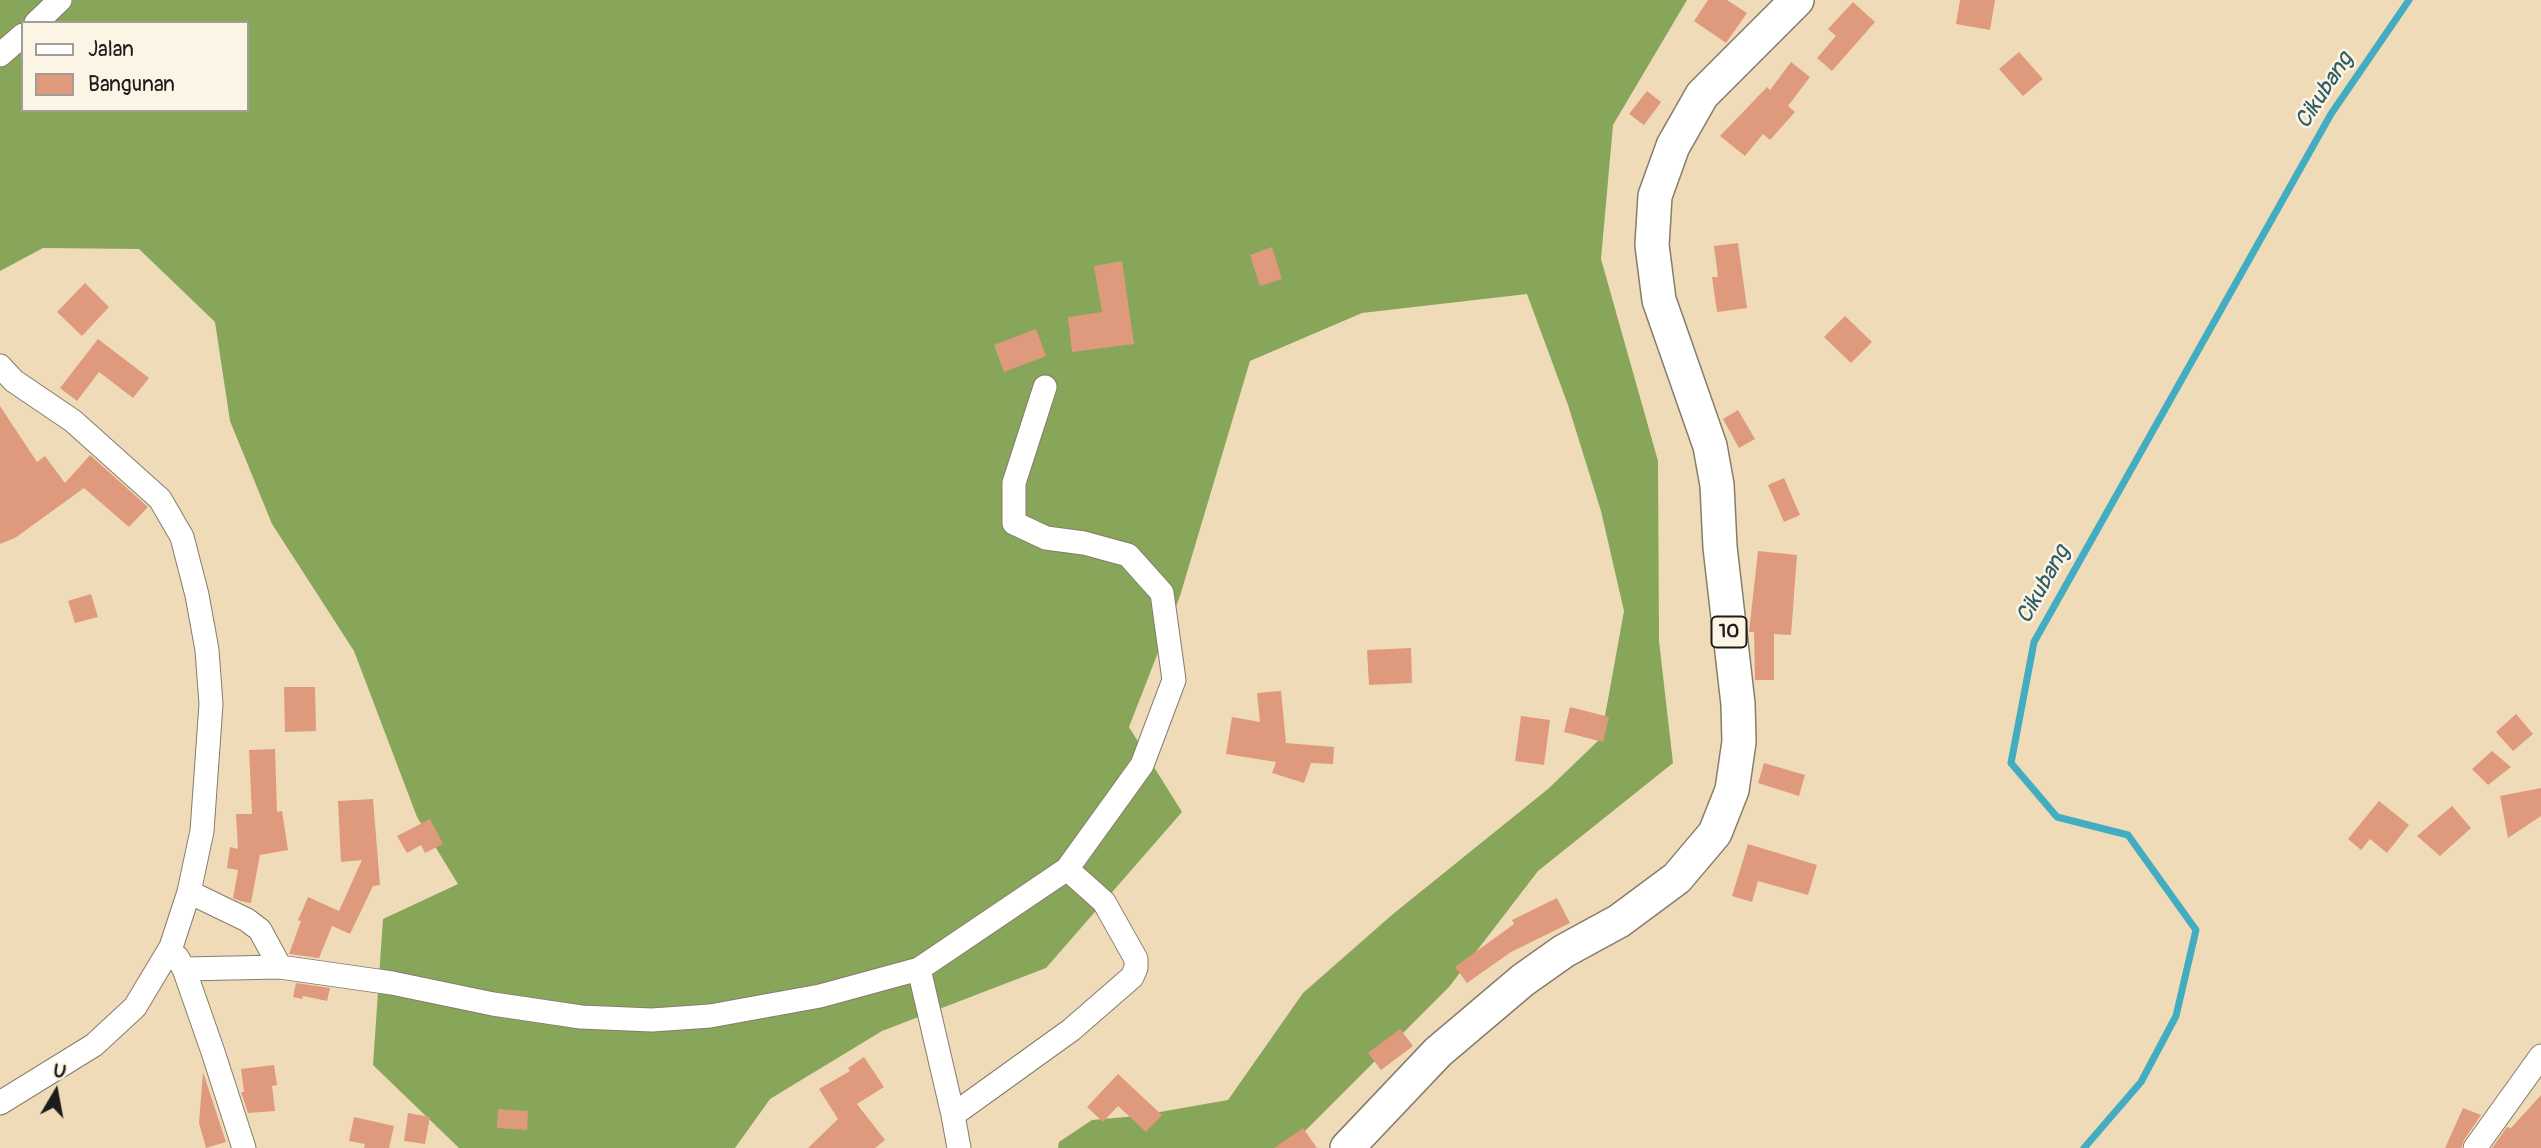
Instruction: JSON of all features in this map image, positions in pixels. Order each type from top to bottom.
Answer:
[{"type":"highway","name":"10","points":[[1347,1148],[1438,1052],[1523,980],[1564,951],[1619,921],[1676,878],[1715,833],[1732,790],[1739,742],[1738,704],[1720,547],[1717,485],[1710,446],[1659,300],[1652,245],[1655,196],[1673,146],[1702,95],[1797,0]]},
{"type":"street","points":[[38,21],[60,0]]},
{"type":"street","points":[[0,55],[21,37]]},
{"type":"street","points":[[0,366],[14,381],[73,421],[160,499],[182,537],[197,595],[207,650],[211,705],[202,831],[189,892],[171,947],[135,1007],[94,1045],[0,1103]]},
{"type":"street","points":[[184,969],[280,967],[392,983],[492,1004],[581,1017],[652,1020],[710,1016],[820,996],[919,969],[1067,869],[1142,765],[1174,680],[1162,593],[1128,555],[1084,543],[1046,538],[1014,523],[1014,483],[1045,387]]},
{"type":"street","points":[[953,1115],[1071,1030],[1132,977],[1136,959],[1104,902],[1067,869]]},
{"type":"street","points":[[189,892],[247,920],[260,930],[280,967]]},
{"type":"street","points":[[171,947],[184,969],[244,1148]]},
{"type":"street","points":[[919,969],[959,1148]]},
{"type":"street","points":[[2475,1148],[2541,1056]]},
{"type":"green space","points":[[0,0],[1687,0],[1613,125],[1601,259],[1658,461],[1659,641],[1673,763],[1538,871],[1449,987],[1288,1148],[1058,1148],[1059,1142],[1092,1120],[1137,1116],[1228,1100],[1303,993],[1393,914],[1548,789],[1601,738],[1624,611],[1601,511],[1568,405],[1527,294],[1362,313],[1250,361],[1180,596],[1129,727],[1182,812],[1046,968],[882,1031],[770,1099],[735,1148],[459,1148],[373,1065],[383,919],[458,884],[417,817],[354,651],[272,524],[230,421],[215,322],[139,249],[43,248],[0,271]]},
{"type":"building","points":[[1708,0],[1727,0],[1747,13],[1726,43],[1694,21]]},
{"type":"building","points":[[1960,0],[1995,0],[1990,30],[1956,24]]},
{"type":"building","points":[[1853,2],[1875,22],[1832,71],[1817,58],[1836,36],[1828,29]]},
{"type":"building","points":[[2019,52],[2043,79],[2023,96],[1999,69]]},
{"type":"building","points":[[1791,62],[1810,77],[1788,106],[1795,112],[1770,140],[1763,134],[1745,156],[1720,136],[1767,87],[1770,90]]},
{"type":"building","points":[[1647,91],[1661,102],[1644,125],[1629,114]]},
{"type":"building","points":[[1738,243],[1747,308],[1717,312],[1712,277],[1718,277],[1714,246]]},
{"type":"building","points":[[1272,247],[1282,279],[1260,286],[1250,255]]},
{"type":"building","points":[[1122,261],[1134,344],[1072,352],[1068,317],[1102,312],[1094,266]]},
{"type":"building","points":[[85,283],[109,307],[82,336],[57,312]]},
{"type":"building","points":[[1845,316],[1872,342],[1851,363],[1824,337]]},
{"type":"building","points":[[1036,329],[1046,356],[1004,372],[994,345]]},
{"type":"building","points":[[98,339],[149,378],[133,398],[99,372],[77,401],[60,388]]},
{"type":"building","points":[[0,406],[37,462],[45,456],[65,483],[90,455],[148,507],[129,527],[84,488],[15,538],[0,544]]},
{"type":"building","points":[[1738,410],[1755,439],[1739,448],[1723,419]]},
{"type":"building","points":[[1784,478],[1800,515],[1784,522],[1768,485]]},
{"type":"building","points":[[1758,551],[1797,555],[1791,635],[1774,634],[1774,680],[1755,680],[1754,632],[1749,632]]},
{"type":"building","points":[[91,594],[98,617],[75,623],[68,601]]},
{"type":"building","points":[[1411,648],[1412,683],[1369,685],[1367,650]]},
{"type":"building","points":[[284,687],[315,687],[316,731],[285,732]]},
{"type":"building","points":[[1281,691],[1286,743],[1334,747],[1333,764],[1311,763],[1304,783],[1272,773],[1276,762],[1226,754],[1232,717],[1260,722],[1257,693]]},
{"type":"building","points":[[1570,707],[1609,717],[1603,742],[1564,732]]},
{"type":"building","points":[[2516,714],[2533,734],[2513,751],[2496,732]]},
{"type":"building","points":[[1521,716],[1550,720],[1544,765],[1515,761]]},
{"type":"building","points":[[275,749],[277,812],[282,811],[288,850],[260,855],[251,903],[240,901],[233,898],[238,870],[227,868],[230,847],[238,849],[236,814],[252,814],[249,750]]},
{"type":"building","points":[[2492,751],[2511,767],[2488,785],[2472,769]]},
{"type":"building","points":[[1764,763],[1805,775],[1799,796],[1758,783]]},
{"type":"building","points":[[2541,788],[2541,816],[2508,838],[2500,796]]},
{"type":"building","points":[[373,799],[380,885],[373,886],[350,934],[332,926],[319,958],[289,954],[301,921],[298,920],[308,897],[339,911],[362,860],[341,862],[338,801]]},
{"type":"building","points":[[2379,801],[2409,825],[2387,853],[2370,839],[2361,850],[2348,839]]},
{"type":"building","points":[[2452,806],[2471,828],[2440,856],[2417,836]]},
{"type":"building","points":[[430,819],[443,844],[425,853],[421,845],[407,853],[397,836]]},
{"type":"building","points":[[1748,844],[1817,865],[1808,895],[1758,881],[1752,902],[1732,896]]},
{"type":"building","points":[[1557,898],[1570,923],[1511,952],[1467,983],[1455,967],[1514,924],[1512,920]]},
{"type":"building","points":[[296,983],[330,988],[327,1001],[303,996],[302,999],[293,997]]},
{"type":"building","points":[[1400,1029],[1413,1046],[1381,1070],[1368,1053]]},
{"type":"building","points":[[864,1057],[884,1087],[857,1104],[885,1140],[875,1148],[808,1148],[838,1119],[819,1089],[850,1071],[848,1068]]},
{"type":"building","points":[[274,1065],[277,1085],[272,1086],[275,1111],[248,1113],[241,1092],[244,1092],[241,1069]]},
{"type":"building","points":[[203,1072],[226,1142],[206,1148],[199,1123]]},
{"type":"building","points":[[1118,1074],[1162,1115],[1146,1132],[1118,1106],[1103,1122],[1087,1107]]},
{"type":"building","points":[[2541,1095],[2541,1148],[2492,1148],[2507,1127],[2511,1128]]},
{"type":"building","points":[[2463,1108],[2481,1115],[2461,1148],[2445,1148]]},
{"type":"building","points":[[498,1109],[528,1111],[527,1130],[497,1128]]},
{"type":"building","points":[[408,1113],[430,1117],[425,1144],[404,1141]]},
{"type":"building","points":[[354,1117],[394,1126],[389,1148],[364,1148],[365,1144],[349,1141]]},
{"type":"building","points":[[1303,1128],[1317,1148],[1274,1148]]},
{"type":"waterway","name":"Cikubang","points":[[2084,1148],[2141,1082],[2176,1016],[2196,930],[2128,835],[2057,817],[2011,763],[2034,642],[2331,114],[2409,0]]}]
